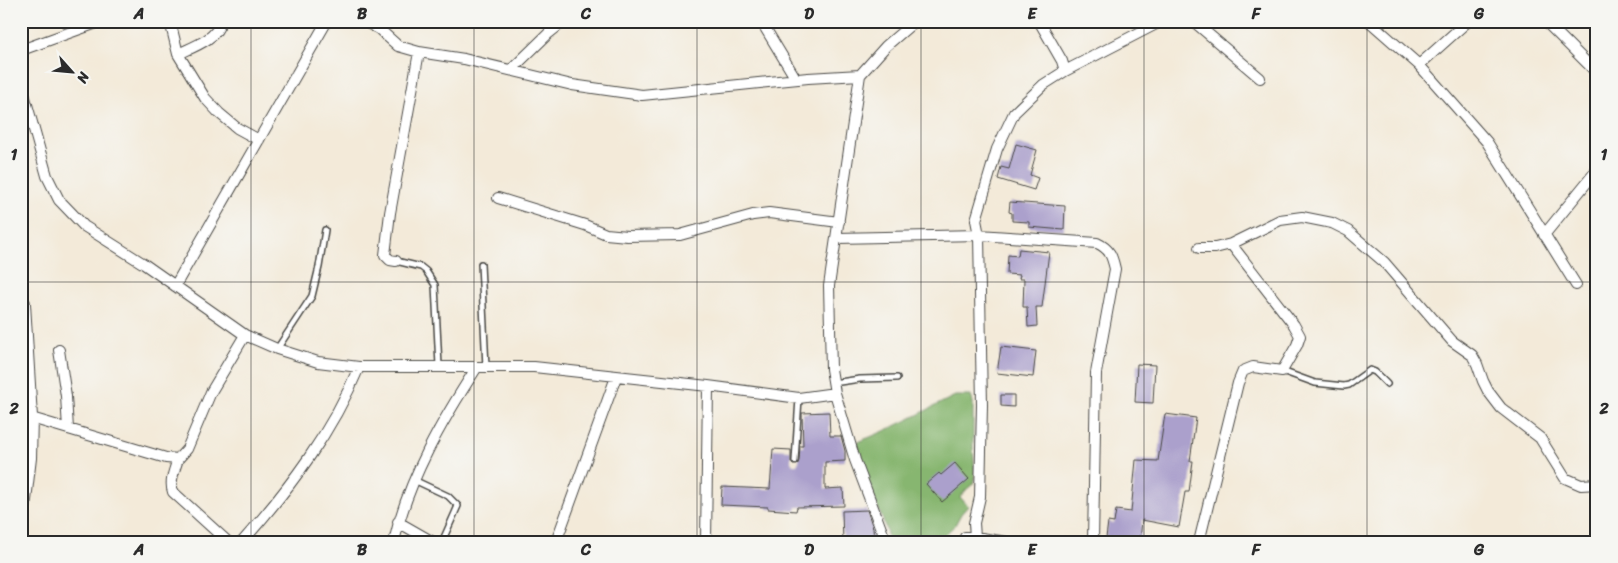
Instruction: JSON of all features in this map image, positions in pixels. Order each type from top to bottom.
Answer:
[{"type":"highway","points":[[21,304],[28,417],[27,458],[21,508]]},
{"type":"street","points":[[21,52],[24,49],[102,21]]},
{"type":"street","points":[[170,21],[178,54],[206,98],[219,113],[237,128],[259,140]]},
{"type":"street","points":[[178,54],[207,40],[220,27],[222,21]]},
{"type":"street","points":[[175,286],[327,21]]},
{"type":"street","points":[[363,21],[379,29],[398,46],[419,52],[464,59],[572,85],[642,96],[796,79],[860,75]]},
{"type":"street","points":[[512,70],[549,33],[564,21]]},
{"type":"street","points":[[761,21],[796,79]]},
{"type":"street","points":[[1039,21],[1062,61],[1065,71]]},
{"type":"street","points":[[1007,542],[965,539],[974,523],[980,497],[982,405],[979,235],[976,220],[997,149],[1014,113],[1043,85],[1065,71],[1162,21]]},
{"type":"street","points":[[1193,21],[1260,78]]},
{"type":"street","points":[[1369,21],[1419,65],[1486,142],[1576,284]]},
{"type":"street","points":[[1419,65],[1468,21]]},
{"type":"street","points":[[1545,21],[1597,73]]},
{"type":"street","points":[[886,542],[855,460],[834,388],[831,369],[829,286],[860,75],[886,46],[911,23]]},
{"type":"street","points":[[396,261],[390,260],[385,255],[390,213],[419,52]]},
{"type":"street","points":[[21,83],[47,176],[59,200],[84,226],[175,286],[244,335],[278,348],[318,362],[359,366],[534,367],[799,398],[834,388]]},
{"type":"street","points":[[1544,235],[1597,170]]},
{"type":"street","points":[[498,198],[585,225],[606,234],[627,236],[680,235],[769,212],[838,222]]},
{"type":"street","points":[[1199,248],[1215,248],[1231,244],[1280,220],[1302,217],[1332,223],[1348,231],[1384,262],[1452,340],[1472,355],[1488,391],[1501,408],[1540,438],[1565,478],[1580,485],[1597,484]]},
{"type":"street","points":[[837,238],[979,235],[1097,243],[1106,247],[1112,255],[1115,269],[1096,373],[1093,542]]},
{"type":"street","points":[[1198,542],[1240,377],[1243,372],[1252,367],[1282,371],[1300,336],[1294,325],[1231,244]]},
{"type":"street","points":[[228,542],[173,492],[171,482],[178,459],[187,449],[211,392],[244,335]]},
{"type":"street","points":[[59,350],[66,396],[68,429]]},
{"type":"street","points":[[242,542],[310,458],[346,396],[359,366]]},
{"type":"street","points":[[394,542],[398,522],[413,479],[456,399],[481,367]]},
{"type":"street","points":[[556,542],[616,376]]},
{"type":"street","points":[[706,542],[708,386]]},
{"type":"street","points":[[28,417],[166,458],[178,459]]},
{"type":"street","points":[[398,522],[433,542]]},
{"type":"lane","points":[[278,348],[312,296],[326,230]]},
{"type":"lane","points":[[396,261],[421,267],[435,285],[439,366]]},
{"type":"lane","points":[[481,264],[481,367]]},
{"type":"lane","points":[[1282,371],[1315,383],[1344,386],[1349,385],[1370,370],[1375,372],[1387,384]]},
{"type":"lane","points":[[834,388],[860,379],[897,378]]},
{"type":"lane","points":[[795,461],[799,398]]},
{"type":"lane","points":[[413,479],[448,496],[458,506],[442,542]]},
{"type":"green space","points":[[955,396],[971,396],[973,402],[975,475],[973,484],[960,497],[968,506],[955,525],[938,542],[889,542],[886,528],[864,475],[858,454],[857,442]]},
{"type":"building","points":[[1016,144],[1037,150],[1030,175],[1038,178],[1034,190],[998,179],[1001,167],[1009,169]]},
{"type":"building","points":[[1010,202],[1065,206],[1064,230],[1029,227],[1029,222],[1012,221],[1012,213],[1009,212]]},
{"type":"building","points":[[1019,249],[1049,252],[1042,307],[1036,307],[1037,326],[1028,327],[1027,307],[1023,307],[1024,279],[1019,279],[1020,275],[1007,274],[1008,255],[1018,256]]},
{"type":"building","points":[[1001,347],[1036,351],[1033,377],[997,373]]},
{"type":"building","points":[[1137,364],[1155,365],[1153,403],[1135,402]]},
{"type":"building","points":[[1001,395],[1014,395],[1014,407],[1001,406]]},
{"type":"building","points":[[829,412],[830,436],[841,436],[845,451],[845,461],[825,462],[825,489],[843,488],[844,506],[797,507],[796,511],[768,509],[768,507],[721,505],[722,487],[770,489],[773,449],[791,450],[791,462],[793,465],[797,465],[800,446],[803,446],[802,413]]},
{"type":"building","points":[[1165,414],[1196,418],[1190,461],[1193,461],[1189,492],[1185,492],[1179,527],[1142,520],[1140,542],[1112,542],[1112,539],[1106,538],[1108,522],[1114,523],[1116,510],[1131,512],[1136,460],[1158,461]]},
{"type":"building","points":[[955,463],[969,479],[942,502],[926,484],[939,473],[941,475]]},
{"type":"building","points":[[867,510],[873,528],[874,542],[843,542],[842,511]]}]
